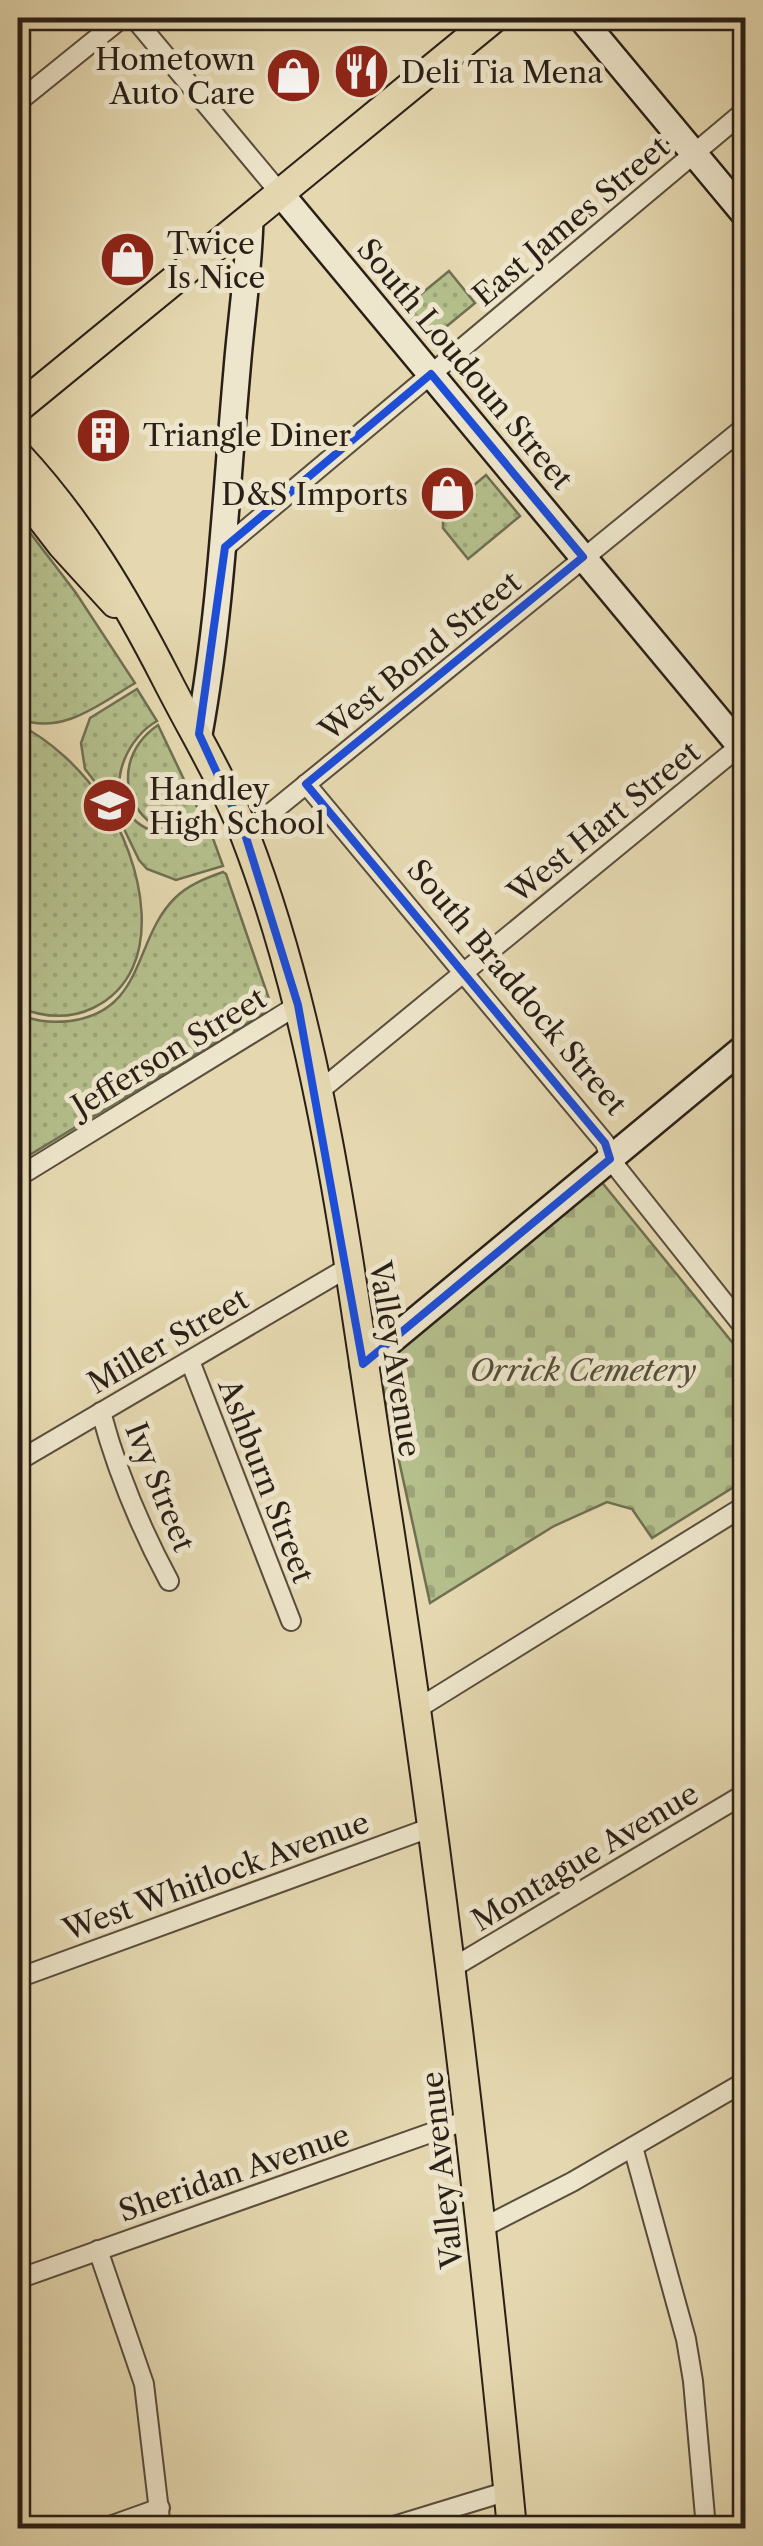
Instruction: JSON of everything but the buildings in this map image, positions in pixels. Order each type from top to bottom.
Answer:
[{"type":"main road","points":[[18,408],[494,18]]},
{"type":"main road","points":[[18,455],[101,559],[199,734]]},
{"type":"main road","points":[[18,488],[94,583],[140,629]]},
{"type":"main road","name":"Valley Avenue","points":[[199,734],[245,834],[298,1005],[318,1092],[434,1826],[470,2118],[512,2528]]},
{"type":"street","points":[[18,102],[122,18]]},
{"type":"street","name":"South Loudoun Street","points":[[134,18],[743,747]]},
{"type":"street","points":[[582,18],[746,216]]},
{"type":"street","name":"East James Street","points":[[225,546],[746,110]]},
{"type":"street","points":[[199,734],[225,546],[250,218]]},
{"type":"street","name":"West Bond Street","points":[[245,834],[746,426]]},
{"type":"street","name":"West Hart Street","points":[[318,1092],[743,747]]},
{"type":"street","name":"South Braddock Street","points":[[306,784],[605,1143],[610,1159],[746,1330]]},
{"type":"street","name":"Jefferson Street","points":[[18,1177],[298,1005]]},
{"type":"street","points":[[363,1364],[746,1046]]},
{"type":"street","name":"Miller Street","points":[[18,1462],[347,1268]]},
{"type":"street","name":"Ashburn Street","points":[[190,1360],[290,1621]]},
{"type":"street","name":"Ivy Street","points":[[101,1412],[113,1457],[144,1534],[169,1581]]},
{"type":"street","points":[[417,1708],[746,1505]]},
{"type":"street","name":"Montague Avenue","points":[[452,1968],[746,1793]]},
{"type":"street","name":"West Whitlock Avenue","points":[[18,1978],[434,1826]]},
{"type":"street","points":[[482,2228],[633,2148],[746,2081]]},
{"type":"street","name":"Sheridan Avenue","points":[[18,2279],[470,2118]]},
{"type":"street","points":[[633,2148],[686,2339],[706,2528]]},
{"type":"street","points":[[98,2250],[144,2384],[161,2528]]},
{"type":"street","points":[[388,2528],[508,2491]]},
{"type":"street","points":[[104,2528],[160,2508]]},
{"type":"highlighted area","points":[[431,374],[583,557],[306,784],[605,1143],[610,1159],[363,1364],[298,1005],[245,834],[199,734],[225,547]]},
{"type":"green space","points":[[449,271],[475,303],[430,340],[404,308]]},
{"type":"green space","points":[[486,475],[520,516],[468,559],[443,528],[443,511]]},
{"type":"green space","points":[[18,517],[76,593],[135,683],[79,716],[49,724],[18,718]]},
{"type":"green space","points":[[137,689],[157,721],[138,737],[125,759],[119,784],[126,809],[133,819],[153,831],[176,836],[211,833],[223,866],[176,880],[147,869],[112,804],[85,769],[81,743],[90,718]]},
{"type":"green space","points":[[18,724],[76,767],[103,801],[129,852],[142,912],[133,968],[117,991],[93,1008],[65,1016],[18,1007]]},
{"type":"green space","points":[[158,725],[207,828],[184,833],[163,830],[146,819],[134,804],[130,764],[139,743]]},
{"type":"green space","points":[[223,872],[269,999],[267,1011],[18,1162],[19,1019],[24,1016],[46,1022],[70,1021],[95,1015],[113,1003],[126,988],[152,933],[175,898]]},
{"type":"green space","name":"Orrick Cemetery","points":[[600,1180],[745,1358],[745,1480],[652,1538],[632,1509],[607,1502],[554,1526],[430,1603],[378,1364]]},
{"type":"place","name":"Deli Tia Mena","points":[[362,72]]},
{"type":"place","name":"Hometown Auto Care","points":[[294,76]]},
{"type":"place","name":"Twice Is Nice","points":[[128,260]]},
{"type":"place","name":"Triangle Diner","points":[[104,435]]},
{"type":"place","name":"D&S Imports","points":[[447,494]]},
{"type":"place","name":"Handley High School","points":[[110,806]]}]
